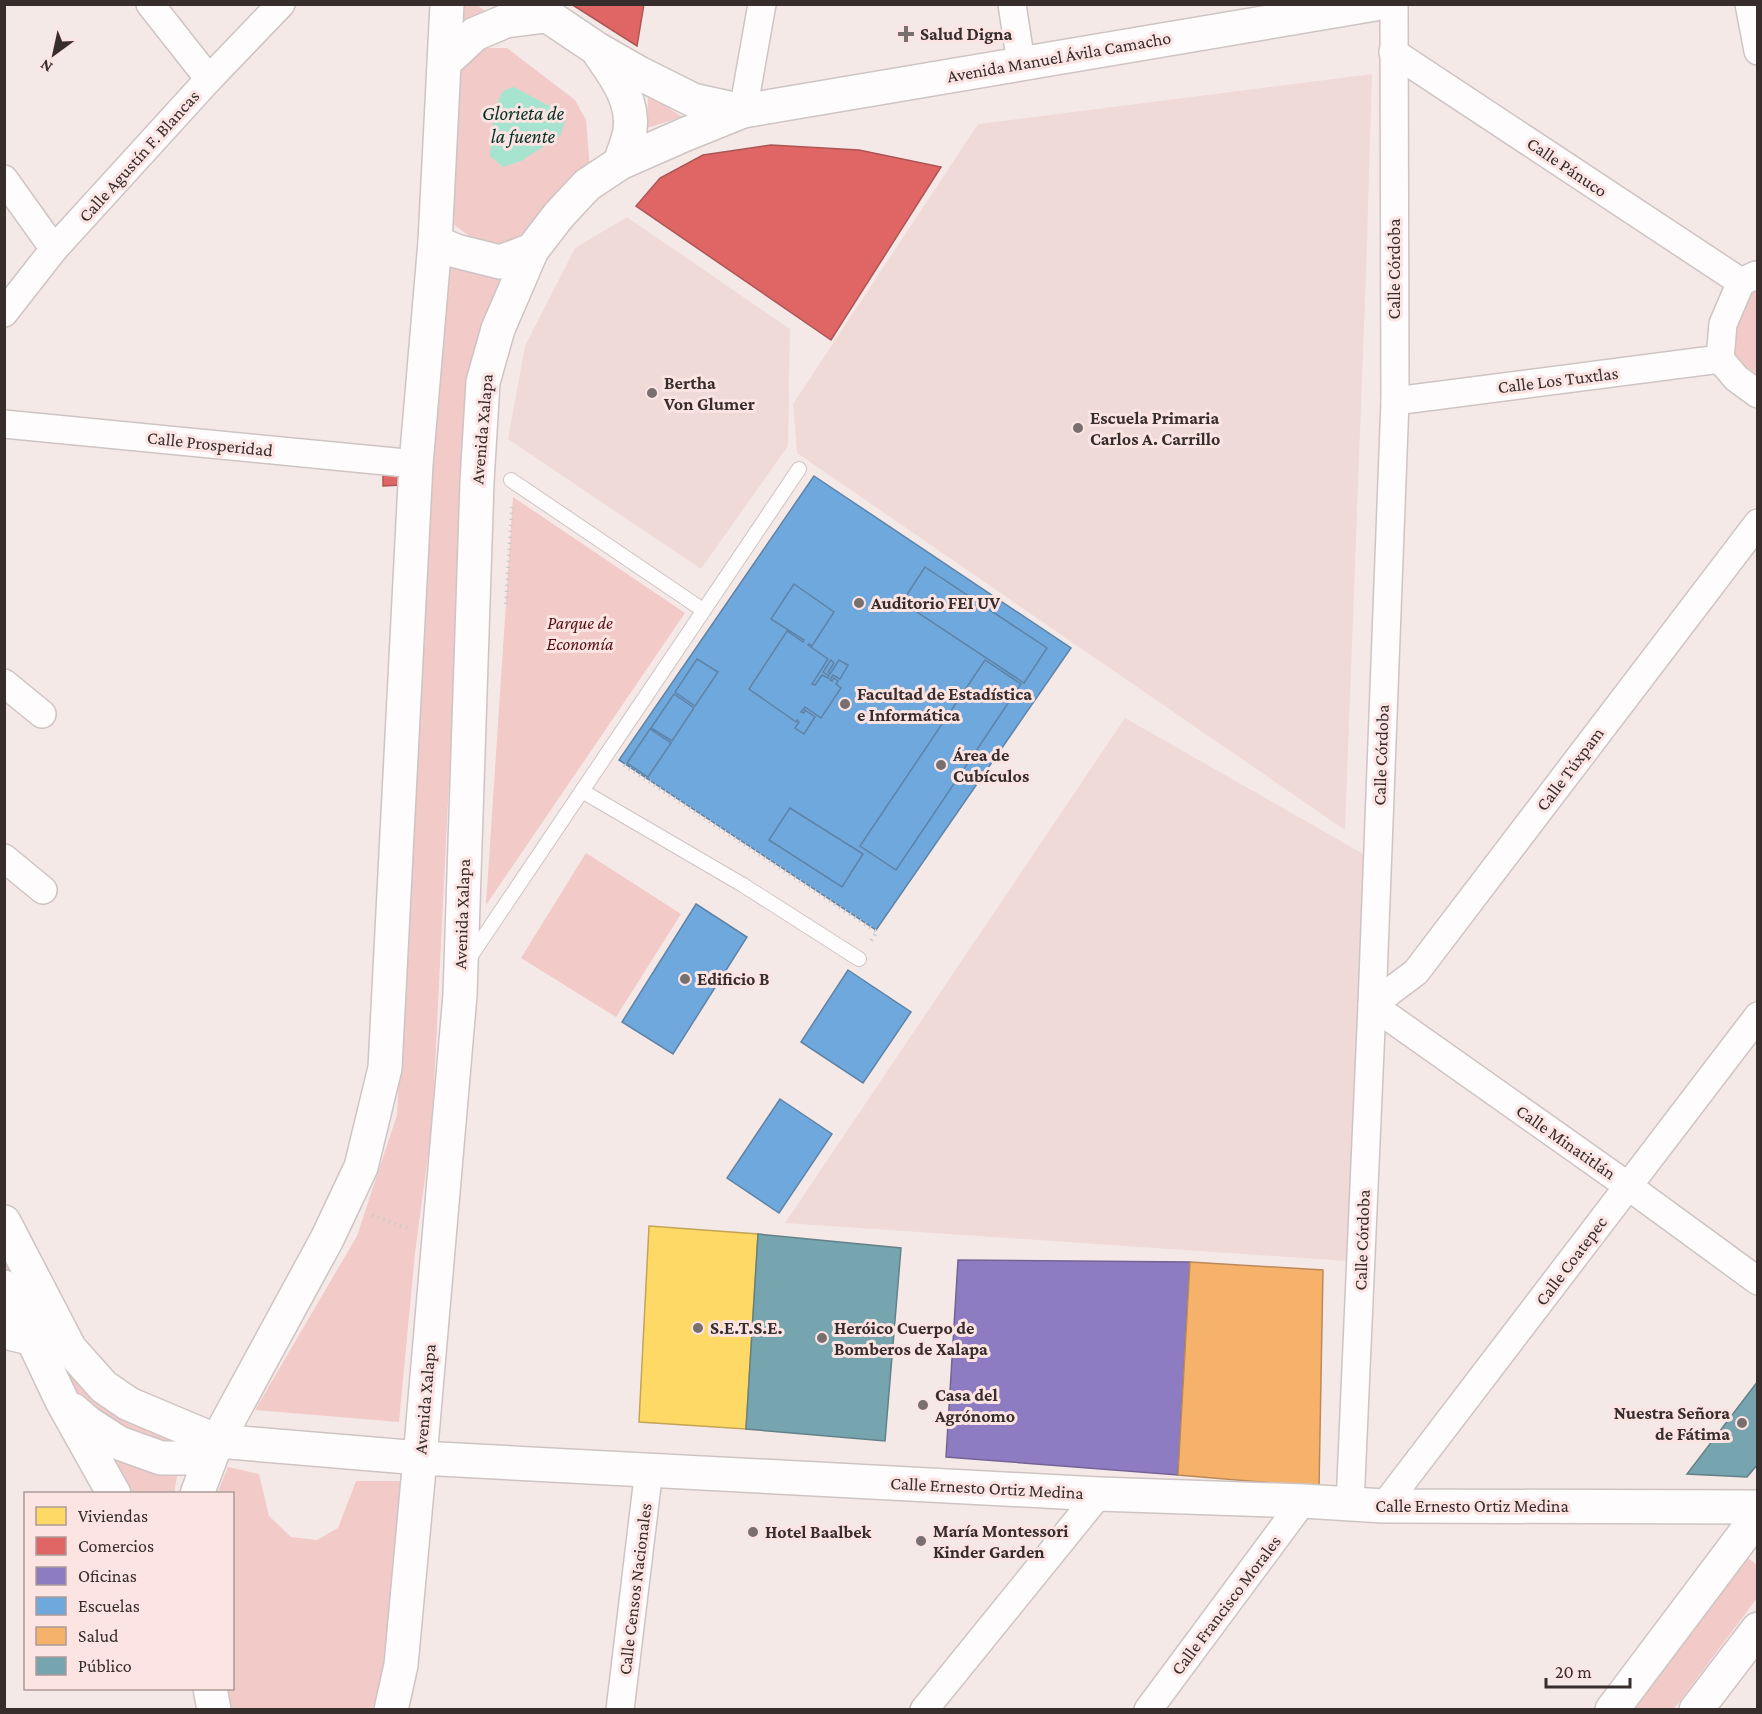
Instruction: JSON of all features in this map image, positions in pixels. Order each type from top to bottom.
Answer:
[{"type":"main road","points":[[198,1492],[217,1441],[327,1239],[361,1167],[385,1068],[416,464],[435,242],[447,4]]},
{"type":"main road","name":"Avenida Manuel Ávila Camacho","points":[[620,163],[743,111],[1375,4]]},
{"type":"main road","points":[[445,62],[476,34],[538,8]]},
{"type":"main road","name":"Avenida Manuel Ávila Camacho","points":[[538,8],[597,49],[639,73],[693,100],[743,111]]},
{"type":"main road","points":[[597,49],[621,83],[629,107],[630,131],[620,163]]},
{"type":"main road","name":"Avenida Xalapa","points":[[391,1710],[401,1665],[459,1007],[477,482],[483,382],[498,329],[532,250],[559,215],[587,185],[620,163]]},
{"type":"main road","points":[[435,242],[456,252],[500,262],[532,250]]},
{"type":"main road","name":"Calle Ernesto Ortiz Medina","points":[[4,1222],[70,1349],[104,1387],[129,1404],[217,1441],[420,1458],[1099,1494],[1384,1506],[1758,1507]]},
{"type":"main road","points":[[4,1287],[19,1339],[63,1401],[113,1492]]},
{"type":"main road","points":[[63,1401],[88,1423],[119,1443],[161,1458],[189,1458],[217,1441]]},
{"type":"main road","points":[[1612,1710],[1758,1516]]},
{"type":"main road","points":[[1696,1710],[1758,1629]]},
{"type":"main road","points":[[210,1690],[214,1710]]},
{"type":"street","points":[[150,4],[209,79]]},
{"type":"street","name":"Calle Agustín F. Blancas","points":[[4,313],[54,249],[209,79],[281,4]]},
{"type":"street","points":[[743,111],[762,4]]},
{"type":"street","points":[[1012,4],[1021,63]]},
{"type":"street","name":"Calle Córdoba","points":[[1350,1504],[1395,401],[1394,4]]},
{"type":"street","points":[[1749,4],[1758,51]]},
{"type":"street","name":"Calle Pánuco","points":[[1394,52],[1749,278]]},
{"type":"street","points":[[4,179],[54,249]]},
{"type":"street","points":[[1749,278],[1723,324],[1720,359],[1736,378],[1758,394]]},
{"type":"street","name":"Calle Los Tuxtlas","points":[[1395,401],[1720,359]]},
{"type":"street","name":"Calle Prosperidad","points":[[4,424],[416,464]]},
{"type":"street","name":"Calle Túxpam","points":[[1372,1005],[1416,972],[1758,523]]},
{"type":"street","points":[[4,683],[42,714]]},
{"type":"street","points":[[4,858],[43,890]]},
{"type":"street","name":"Calle Minatitlán","points":[[1372,1005],[1758,1281]]},
{"type":"street","name":"Calle Coatepec","points":[[1384,1506],[1758,1016]]},
{"type":"street","name":"Calle Censos Nacionales","points":[[620,1710],[649,1469]]},
{"type":"street","points":[[924,1710],[1099,1494]]},
{"type":"street","name":"Calle Francisco Morales","points":[[1148,1710],[1303,1501]]},
{"type":"lane","points":[[460,972],[799,469]]},
{"type":"lane","points":[[511,480],[703,610]]},
{"type":"lane","points":[[582,791],[743,885],[859,959]]},
{"type":"path","points":[[506,604],[513,497]]},
{"type":"path","points":[[617,761],[878,932],[859,959]]},
{"type":"path","points":[[344,1204],[439,1240]]},
{"type":"shaded area","name":"Escuela Primaria Carlos A. Carrillo","points":[[1372,74],[1345,830],[797,453],[793,404],[978,124]]},
{"type":"shaded area","name":"Bertha Von Glumer","points":[[627,217],[790,329],[788,446],[701,569],[508,439],[525,346],[575,248]]},
{"type":"shaded area","points":[[1125,718],[1367,856],[1347,1261],[785,1223]]},
{"type":"green space","points":[[453,5],[477,5],[489,14],[453,25]]},
{"type":"green space","points":[[473,48],[507,48],[575,100],[586,120],[590,169],[515,242],[483,246],[453,224],[457,70]]},
{"type":"green space","points":[[648,94],[682,117],[647,128]]},
{"type":"green space","points":[[440,258],[511,272],[467,416],[432,1126],[415,1253],[399,1422],[255,1410],[357,1236],[397,1115]]},
{"type":"green space","points":[[1757,288],[1757,374],[1732,357],[1732,323],[1753,289]]},
{"type":"green space","name":"Parque de Economía","points":[[513,497],[685,613],[486,905]]},
{"type":"green space","points":[[586,853],[681,914],[616,1017],[521,958]]},
{"type":"green space","points":[[4,1257],[48,1342],[187,1442],[186,1450],[126,1432],[90,1408],[60,1375],[5,1284]]},
{"type":"green space","points":[[99,1458],[178,1471],[174,1492],[116,1492]]},
{"type":"green space","points":[[228,1467],[259,1474],[269,1516],[291,1537],[317,1540],[338,1528],[356,1481],[401,1481],[394,1590],[379,1689],[372,1709],[221,1709],[217,1690],[234,1690],[234,1492],[218,1492]]},
{"type":"green space","points":[[1743,1554],[1757,1565],[1757,1598],[1674,1709],[1628,1710]]},
{"type":"water","name":"Glorieta de la fuente","points":[[514,87],[559,111],[565,122],[560,136],[521,161],[503,167],[490,156],[492,133],[499,98],[504,91]]},
{"type":"building: Viviendas","name":"S.E.T.S.E.","points":[[649,1226],[758,1234],[746,1429],[639,1422]]},
{"type":"building: Comercios","points":[[571,4],[644,4],[637,46]]},
{"type":"building: Comercios","points":[[771,145],[859,150],[941,167],[831,340],[636,206],[660,178],[703,155]]},
{"type":"building: Comercios","points":[[383,468],[402,468],[402,485],[383,486]]},
{"type":"building: Oficinas","points":[[958,1260],[1190,1262],[1178,1475],[946,1457]]},
{"type":"building: Escuelas","name":"Facultad de Estadística e Informática","points":[[814,476],[1071,648],[876,930],[619,760]]},
{"type":"building: Escuelas","points":[[925,567],[1047,648],[1024,683],[902,602]]},
{"type":"building: Escuelas","points":[[794,584],[834,612],[812,646],[808,645],[828,659],[812,684],[815,685],[822,675],[828,678],[829,676],[823,672],[831,660],[834,663],[828,672],[830,674],[839,660],[848,665],[840,679],[833,675],[830,680],[834,678],[838,681],[836,684],[841,688],[821,718],[805,707],[801,712],[804,713],[805,710],[815,717],[804,734],[795,728],[799,722],[797,720],[796,722],[749,689],[787,631],[803,642],[804,640],[771,619]]},
{"type":"building: Escuelas","points":[[697,659],[718,672],[695,706],[675,692]]},
{"type":"building: Escuelas","name":"Área de Cubículos","points":[[985,660],[1021,684],[896,870],[860,846]]},
{"type":"building: Escuelas","points":[[674,694],[694,708],[672,741],[651,728]]},
{"type":"building: Escuelas","points":[[650,729],[671,743],[648,777],[627,763]]},
{"type":"building: Escuelas","points":[[790,808],[863,854],[842,887],[769,840]]},
{"type":"building: Escuelas","name":"Edificio B","points":[[696,904],[747,937],[673,1054],[622,1022]]},
{"type":"building: Escuelas","points":[[848,970],[911,1012],[863,1083],[801,1042]]},
{"type":"building: Escuelas","points":[[780,1099],[832,1134],[779,1213],[727,1178]]},
{"type":"building: Salud","points":[[1190,1262],[1323,1270],[1319,1487],[1178,1475]]},
{"type":"building: Público","name":"Heróico Cuerpo de Bomberos de Xalapa","points":[[758,1234],[901,1248],[885,1441],[746,1429]]},
{"type":"building: Público","name":"Nuestra Señora de Fátima","points":[[1758,1381],[1758,1464],[1747,1477],[1687,1474]]},
{"type":"place","name":"Salud Digna","points":[[906,34]]},
{"type":"place","name":"Bertha Von Glumer","points":[[652,393]]},
{"type":"place","name":"Escuela Primaria Carlos A. Carrillo","points":[[1078,428]]},
{"type":"place","name":"Auditorio FEI UV","points":[[859,603]]},
{"type":"place","name":"Facultad de Estadística e Informática","points":[[845,704]]},
{"type":"place","name":"Área de Cubículos","points":[[941,765]]},
{"type":"place","name":"Edificio B","points":[[685,979]]},
{"type":"place","name":"S.E.T.S.E.","points":[[698,1328]]},
{"type":"place","name":"Heróico Cuerpo de Bomberos de Xalapa","points":[[822,1338]]},
{"type":"place","name":"Casa del Agrónomo","points":[[923,1405]]},
{"type":"place","name":"Nuestra Señora de Fátima","points":[[1742,1423]]},
{"type":"place","name":"Hotel Baalbek","points":[[753,1532]]},
{"type":"place","name":"María Montessori Kinder Garden","points":[[921,1541]]}]
